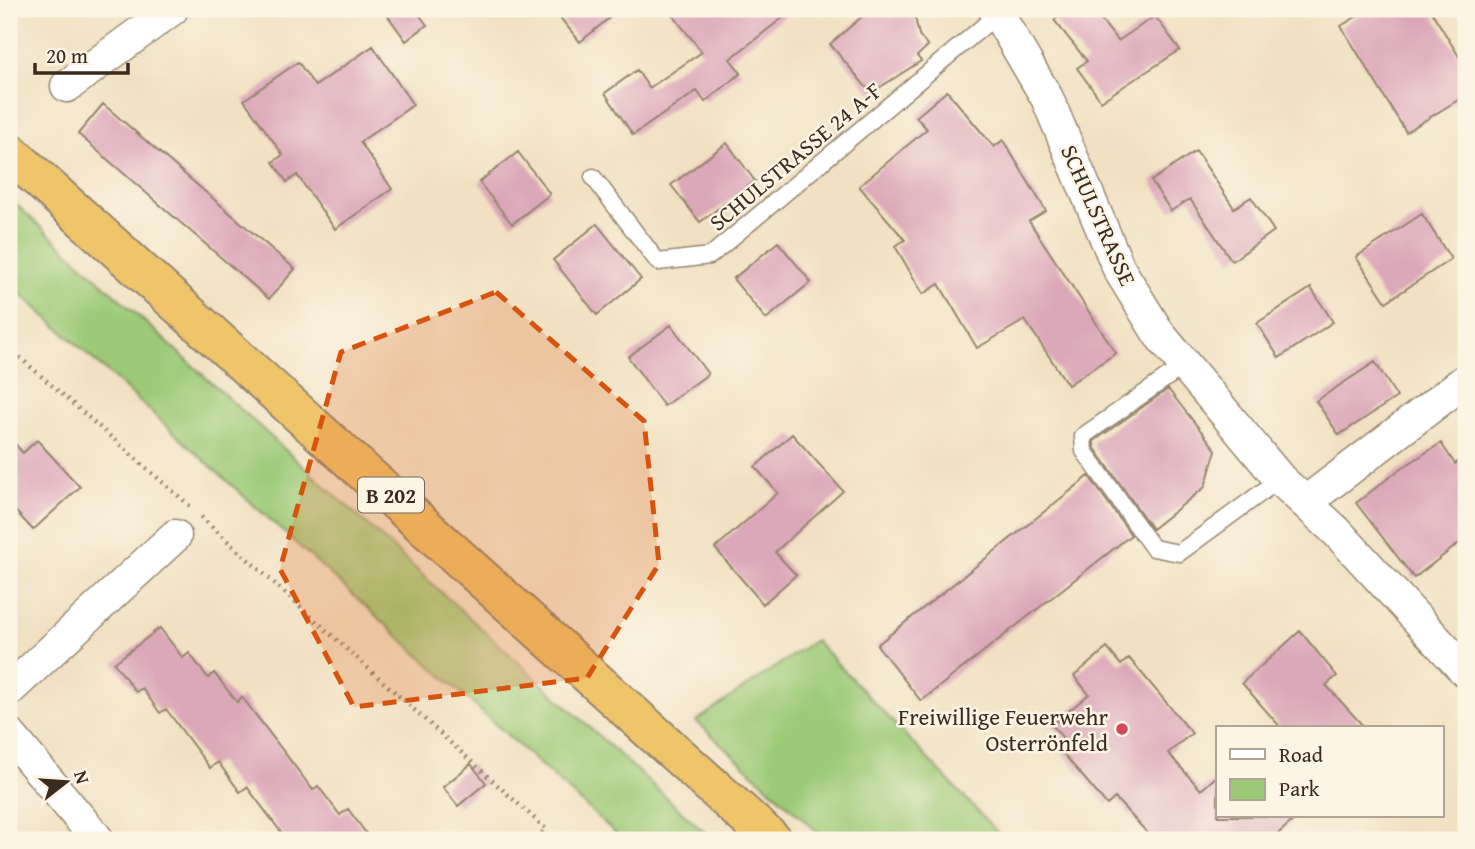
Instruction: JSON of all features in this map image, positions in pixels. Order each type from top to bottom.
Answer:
[{"type":"highway","name":"B 202","points":[[9,152],[772,840]]},
{"type":"street","points":[[67,86],[172,9]]},
{"type":"street","name":"SCHULSTRASSE","points":[[997,11],[1047,98],[1119,270],[1159,334],[1280,480],[1337,532],[1466,672]]},
{"type":"street","points":[[1306,502],[1466,380]]},
{"type":"street","points":[[9,690],[174,536]]},
{"type":"street","points":[[9,734],[98,840]]},
{"type":"lane","name":"SCHULSTRASSE 24 A-F","points":[[593,177],[658,262],[710,256],[997,11]]},
{"type":"lane","points":[[1185,365],[1083,436],[1084,452],[1153,548],[1179,553],[1280,480]]},
{"type":"path","points":[[9,348],[518,802],[546,829],[534,840]]},
{"type":"highlighted area","points":[[496,292],[644,421],[659,564],[587,678],[354,707],[280,569],[341,352]]},
{"type":"green space","points":[[9,198],[713,840],[623,840],[9,283]]},
{"type":"green space","points":[[815,640],[1005,840],[826,840],[696,721]]},
{"type":"building","points":[[383,9],[415,9],[427,25],[406,41]]},
{"type":"building","points":[[553,9],[620,9],[580,42]]},
{"type":"building","points":[[668,9],[794,9],[730,59],[741,73],[705,102],[697,91],[633,135],[605,93],[637,70],[649,88],[702,52]]},
{"type":"building","points":[[871,9],[896,9],[915,17],[919,35],[928,46],[917,56],[921,61],[871,93],[830,44]]},
{"type":"building","points":[[1069,9],[1092,9],[1118,41],[1155,16],[1180,50],[1101,101],[1077,68],[1087,61],[1054,20]]},
{"type":"building","points":[[1369,9],[1430,9],[1466,68],[1466,95],[1406,132],[1341,26]]},
{"type":"building","points":[[373,46],[413,105],[360,142],[392,189],[335,229],[297,175],[287,182],[273,162],[283,155],[244,100],[298,62],[315,86]]},
{"type":"building","points":[[947,91],[994,147],[1003,140],[1046,211],[1029,221],[1116,353],[1068,385],[1025,320],[977,348],[939,284],[923,294],[895,246],[905,240],[859,186],[927,129],[916,117]]},
{"type":"building","points":[[103,104],[295,269],[269,299],[78,134]]},
{"type":"building","points":[[727,143],[755,181],[700,222],[671,185]]},
{"type":"building","points":[[1196,151],[1234,208],[1251,197],[1274,231],[1232,261],[1190,199],[1171,211],[1151,181]]},
{"type":"building","points":[[518,152],[550,194],[512,224],[479,182]]},
{"type":"building","points":[[1422,214],[1451,259],[1386,302],[1356,257]]},
{"type":"building","points":[[597,224],[641,279],[597,315],[553,260]]},
{"type":"building","points":[[778,242],[811,282],[766,319],[733,279]]},
{"type":"building","points":[[1311,288],[1333,322],[1279,358],[1257,323]]},
{"type":"building","points":[[671,325],[708,374],[664,406],[628,357]]},
{"type":"building","points":[[1375,362],[1397,397],[1339,435],[1316,401]]},
{"type":"building","points":[[1168,389],[1216,450],[1205,487],[1152,529],[1094,447],[1094,441]]},
{"type":"building","points":[[792,434],[843,491],[775,552],[796,575],[763,604],[715,548],[778,493],[755,467]]},
{"type":"building","points":[[9,437],[23,453],[37,440],[80,487],[33,530],[9,504]]},
{"type":"building","points":[[1441,443],[1455,464],[1466,456],[1466,538],[1414,578],[1356,503],[1399,470]]},
{"type":"building","points":[[1089,476],[1131,535],[921,701],[877,645]]},
{"type":"building","points":[[160,628],[183,658],[189,653],[208,678],[214,673],[237,702],[242,697],[313,790],[318,786],[340,815],[348,809],[371,840],[287,840],[247,787],[240,792],[218,762],[210,768],[166,709],[160,713],[142,688],[136,692],[114,663]]},
{"type":"building","points":[[1300,631],[1337,676],[1326,685],[1363,726],[1279,726],[1242,683]]},
{"type":"building","name":"Freiwillige Feuerwehr Osterrönfeld","points":[[1107,648],[1121,665],[1129,658],[1192,733],[1168,753],[1201,790],[1216,777],[1216,818],[1296,818],[1271,840],[1154,840],[1115,798],[1107,805],[1061,751],[1069,745],[1052,725],[1089,694],[1074,676]]},
{"type":"building","points":[[471,764],[486,783],[458,806],[443,787]]},
{"type":"place","name":"Freiwillige Feuerwehr Osterrönfeld","points":[[1122,729]]}]
